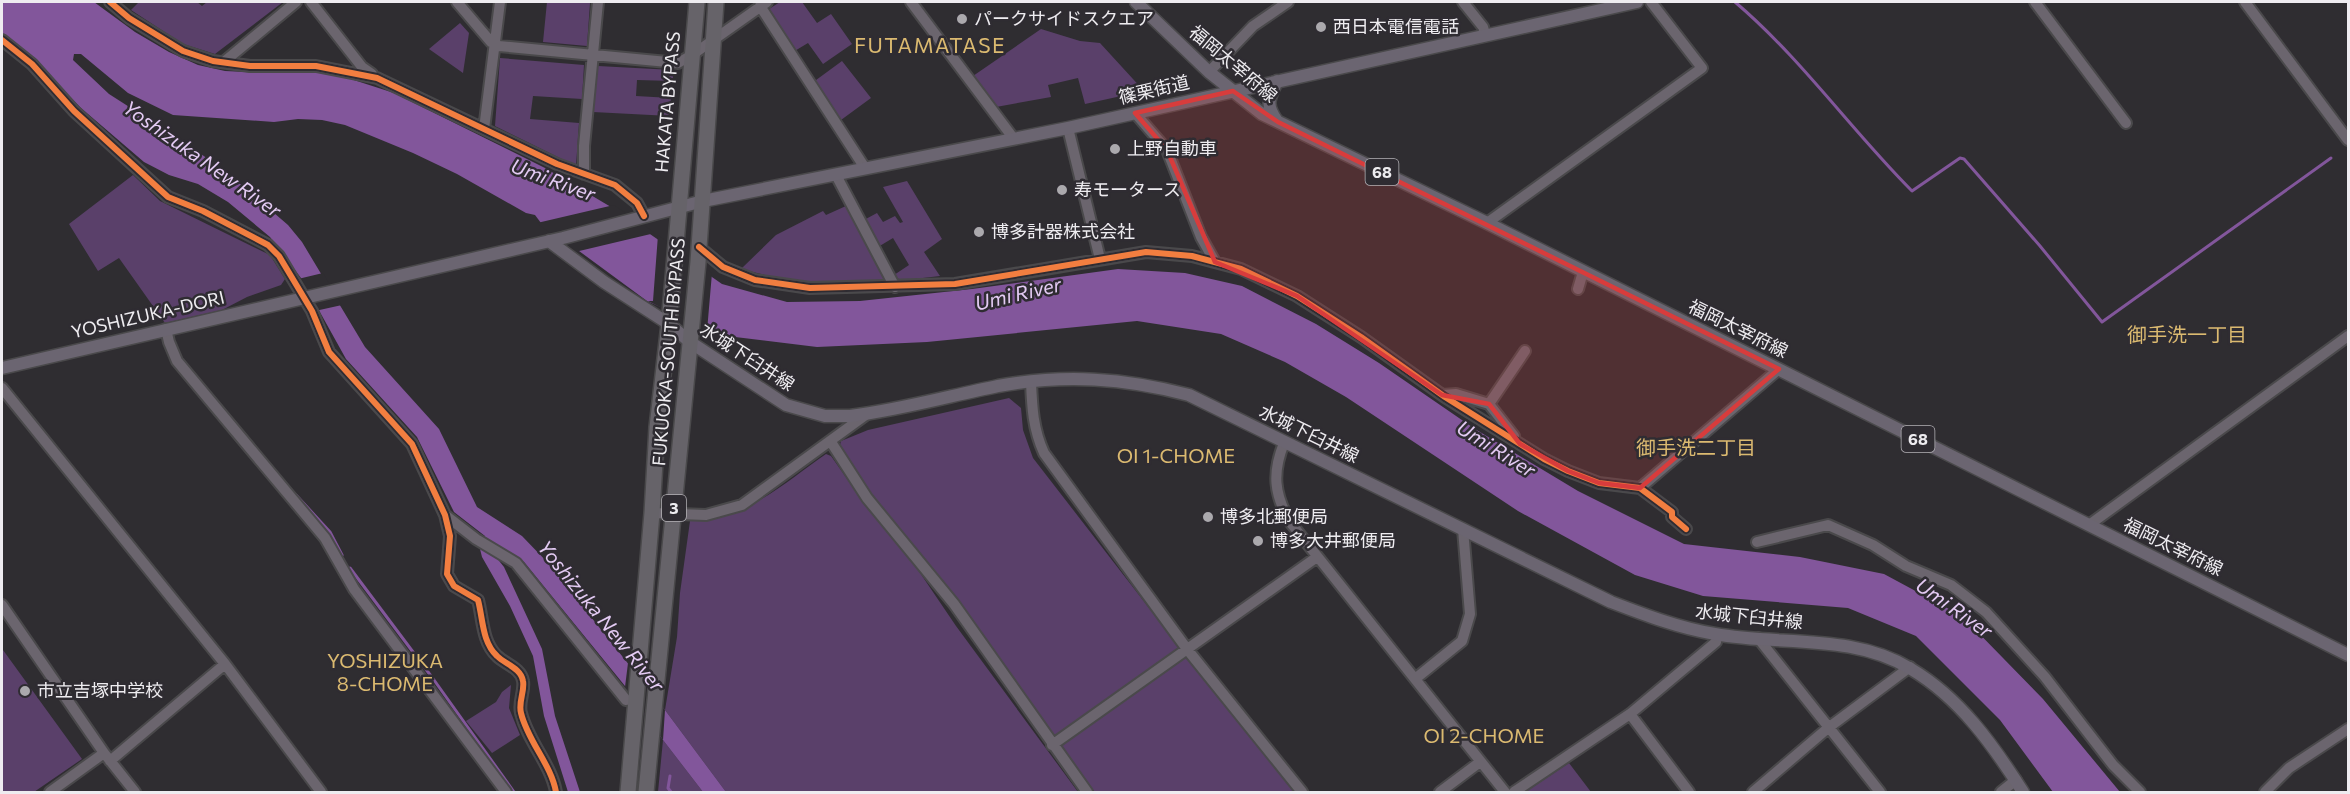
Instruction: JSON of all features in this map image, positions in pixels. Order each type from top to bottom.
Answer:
[{"type":"highway","name":"HAKATA BYPASS","points":[[678,207],[697,2]]},
{"type":"highway","name":"3","points":[[703,201],[716,2]]},
{"type":"highway","name":"FUKUOKA-SOUTH BYPASS","points":[[645,792],[703,201]]},
{"type":"highway","name":"FUKUOKA-SOUTH BYPASS","points":[[628,792],[631,706],[638,670],[657,427],[669,321],[678,207]]},
{"type":"main road","name":"福岡太宰府線","points":[[1136,2],[1209,72],[1262,114],[1487,223],[2349,655]]},
{"type":"main road","name":"篠栗街道","points":[[678,207],[1068,128],[1636,2]]},
{"type":"main road","points":[[1277,81],[1269,110],[1278,122]]},
{"type":"main road","points":[[549,241],[678,207]]},
{"type":"main road","name":"YOSHIZUKA-DORI","points":[[2,368],[166,328],[549,241]]},
{"type":"main road","name":"水城下臼井線","points":[[549,241],[604,282],[669,321],[690,342],[786,405],[825,416],[867,414],[999,386],[1031,382],[1114,380],[1148,384],[1189,395],[1611,602],[1648,616],[1717,635],[1819,642],[1870,651],[1910,668],[1959,706],[1981,730],[2024,792]]},
{"type":"street","points":[[110,2],[129,18],[183,51],[213,60],[250,66],[316,66],[377,78]]},
{"type":"street","points":[[225,61],[296,2]]},
{"type":"street","points":[[311,2],[363,67],[377,78],[557,164],[615,185],[637,203],[644,216]]},
{"type":"street","points":[[457,2],[495,45],[678,63],[763,4],[865,168]]},
{"type":"street","points":[[484,129],[500,2]]},
{"type":"street","points":[[584,174],[584,146],[598,2]]},
{"type":"street","points":[[911,2],[1014,139]]},
{"type":"street","points":[[1209,72],[1253,26],[1288,2]]},
{"type":"street","points":[[1463,2],[1483,27],[1485,34]]},
{"type":"street","points":[[1487,223],[1702,68],[1651,2]]},
{"type":"street","points":[[2035,2],[2126,123]]},
{"type":"street","points":[[2245,2],[2349,140]]},
{"type":"street","points":[[2,40],[32,64],[74,111],[168,197],[203,211],[268,245],[279,256],[312,310],[329,352],[412,444],[445,516],[450,536],[447,574],[454,586],[478,600],[485,639],[496,655],[516,669],[523,680],[520,710],[528,735],[554,782],[556,792]]},
{"type":"street","points":[[1135,113],[1167,150],[1201,237],[1215,262]]},
{"type":"street","points":[[1068,128],[1100,259]]},
{"type":"street","points":[[836,175],[895,287]]},
{"type":"street","points":[[699,255],[755,280],[810,288],[955,284],[1146,252],[1192,256],[1241,269],[1297,296],[1361,337],[1442,395],[1568,471],[1599,483],[1640,488],[1672,512],[1672,517],[1686,529]]},
{"type":"street","points":[[1578,290],[1583,272]]},
{"type":"street","points":[[166,328],[177,361],[325,538],[354,589],[506,792]]},
{"type":"street","points":[[2088,525],[2349,336]]},
{"type":"street","points":[[1489,404],[1525,351]]},
{"type":"street","points":[[1640,488],[1779,369]]},
{"type":"street","points":[[1031,382],[1032,415],[1044,453],[1187,649],[1302,792]]},
{"type":"street","points":[[2,388],[225,664],[321,792]]},
{"type":"street","points":[[1442,395],[1456,394],[1489,404],[1520,444]]},
{"type":"street","points":[[652,513],[706,515],[742,505],[867,414]]},
{"type":"street","points":[[831,442],[867,498],[954,604],[1052,745],[1088,792]]},
{"type":"street","points":[[1284,442],[1276,470],[1280,505],[1290,522],[1505,792]]},
{"type":"street","points":[[445,516],[476,539],[516,563],[524,571],[631,706]]},
{"type":"street","points":[[1757,542],[1828,525],[1874,545],[1906,566],[1951,585],[1986,612],[2045,677],[2113,765],[2140,792]]},
{"type":"street","points":[[1415,679],[1462,641],[1465,632],[1470,614],[1463,530]]},
{"type":"street","points":[[1052,745],[1317,557]]},
{"type":"street","points":[[2,605],[107,757],[135,792]]},
{"type":"street","points":[[1514,792],[1630,714],[1716,642],[1717,635]]},
{"type":"street","points":[[1758,638],[1880,792]]},
{"type":"street","points":[[50,792],[107,757],[225,664]]},
{"type":"street","points":[[1753,792],[1828,728],[1910,668]]},
{"type":"street","points":[[1630,714],[1689,792]]},
{"type":"street","points":[[2265,792],[2289,768],[2349,729]]},
{"type":"street","points":[[1440,792],[1480,762]]},
{"type":"street","points":[[2001,792],[2016,780]]},
{"type":"highlighted area","points":[[1233,91],[1278,122],[1779,369],[1640,488],[1599,483],[1568,471],[1520,444],[1489,404],[1442,395],[1297,296],[1215,262],[1167,150],[1135,113]]},
{"type":"shaded area","points":[[139,2],[197,2],[202,6],[207,2],[283,2],[215,54],[183,44],[131,10]]},
{"type":"shaded area","points":[[547,2],[590,3],[587,46],[543,42]]},
{"type":"shaded area","points":[[780,2],[802,2],[817,23],[831,14],[852,44],[823,64],[808,43],[793,52],[766,11]]},
{"type":"shaded area","points":[[460,23],[469,33],[463,73],[429,49]]},
{"type":"shaded area","points":[[1041,29],[1080,41],[1100,43],[1144,91],[1085,104],[1078,78],[1048,85],[1051,97],[996,107],[973,76]]},
{"type":"shaded area","points":[[500,58],[584,65],[582,99],[533,96],[530,119],[579,123],[576,166],[495,126]]},
{"type":"shaded area","points":[[842,61],[871,98],[841,120],[812,83]]},
{"type":"shaded area","points":[[598,66],[673,70],[673,81],[637,80],[636,96],[671,98],[670,116],[593,112]]},
{"type":"shaded area","points":[[133,175],[160,201],[270,255],[285,279],[281,285],[247,297],[222,310],[165,323],[119,258],[98,271],[69,224]]},
{"type":"shaded area","points":[[907,181],[942,239],[924,252],[940,276],[897,281],[894,275],[909,265],[893,238],[878,247],[864,220],[877,213],[883,222],[895,216],[900,223],[903,222],[883,187]]},
{"type":"shaded area","points":[[846,206],[886,283],[793,282],[741,269],[776,235],[823,211],[826,215]]},
{"type":"shaded area","points":[[1009,398],[1021,408],[1023,430],[1033,458],[1180,648],[1053,738],[910,541],[874,499],[840,445],[841,441],[868,430]]},
{"type":"shaded area","points":[[826,454],[831,456],[862,500],[912,561],[956,626],[1078,792],[726,792],[665,710],[677,637],[680,593],[690,521],[709,520],[745,508],[762,499]]},
{"type":"shaded area","name":"市立吉塚中学校","points":[[3,650],[82,759],[34,792],[2,792]]},
{"type":"shaded area","points":[[1186,656],[1295,792],[1095,792],[1057,747]]},
{"type":"shaded area","points":[[511,685],[509,708],[520,735],[492,753],[466,721],[496,702],[502,692]]},
{"type":"shaded area","points":[[663,740],[703,792],[658,792]]},
{"type":"shaded area","points":[[1569,763],[1591,792],[1525,792]]},
{"type":"water","points":[[2,2],[94,2],[135,32],[169,52],[198,65],[225,71],[264,73],[310,70],[329,72],[394,93],[545,168],[611,207],[722,284],[787,302],[860,301],[972,289],[1118,269],[1185,273],[1242,286],[1316,324],[1379,363],[1475,429],[1578,491],[1684,544],[1800,557],[1884,574],[1962,616],[2043,699],[2120,792],[2053,792],[2000,720],[1916,636],[1848,608],[1703,596],[1635,575],[1518,511],[1346,397],[1285,362],[1221,334],[1137,321],[927,342],[817,347],[727,336],[647,301],[541,223],[535,215],[526,213],[457,174],[413,153],[345,125],[322,120],[298,119],[274,122],[173,115],[128,93],[81,54],[74,54],[73,60],[109,94],[225,171],[288,225],[302,242],[365,347],[439,429],[477,507],[522,536],[548,563],[665,710],[726,792],[703,792],[625,686],[524,562],[502,549],[496,557],[504,567],[542,649],[555,716],[580,792],[568,792],[544,716],[533,656],[510,606],[482,557],[480,549],[485,536],[454,512],[417,437],[346,359],[301,278],[270,237],[228,202],[198,184],[169,175],[144,162],[81,108],[34,60],[2,33]]},
{"type":"pier","points":[[614,205],[655,233],[575,252],[537,223]]},
{"type":"pier","points":[[658,235],[712,273],[707,331],[648,301],[653,301]]},
{"type":"pier","points":[[323,273],[342,305],[315,311],[298,279]]},
{"type":"pier","points":[[628,663],[665,710],[663,740],[625,687]]},
{"type":"waterway","points":[[1735,2],[1804,70],[1912,191],[1960,158],[1964,159],[2102,322],[2331,158]]},
{"type":"waterway","points":[[296,495],[330,532],[342,555]]},
{"type":"waterway","points":[[350,568],[514,792]]},
{"type":"waterway","points":[[670,776],[668,788],[671,792]]},
{"type":"cycle path","points":[[110,2],[129,18],[183,51],[213,61],[250,66],[316,66],[377,78],[557,164],[615,185],[637,203],[644,216]]},
{"type":"cycle path","points":[[2,40],[32,64],[74,111],[168,197],[203,211],[268,245],[279,256],[312,311],[329,352],[412,444],[445,515],[450,536],[447,574],[454,586],[478,600],[488,644],[497,656],[516,669],[522,677],[520,705],[524,724],[549,772],[556,792]]},
{"type":"cycle path","points":[[699,247],[723,267],[755,280],[810,288],[955,284],[1146,252],[1192,256],[1241,269],[1297,296],[1361,337],[1445,397],[1544,459],[1599,483],[1640,488],[1672,512],[1672,517],[1686,529]]},
{"type":"place","name":"パークサイドスクエア","points":[[962,19]]},
{"type":"place","name":"西日本電信電話","points":[[1321,27]]},
{"type":"place","name":"上野自動車","points":[[1115,149]]},
{"type":"place","name":"寿モータース","points":[[1062,190]]},
{"type":"place","name":"博多計器株式会社","points":[[979,232]]},
{"type":"place","name":"博多北郵便局","points":[[1208,517]]},
{"type":"place","name":"博多大井郵便局","points":[[1258,541]]},
{"type":"place","name":"市立吉塚中学校","points":[[25,691]]},
{"type":"district","name":"FUTAMATASE","points":[[930,46]]},
{"type":"district","name":"御手洗一丁目","points":[[2187,335]]},
{"type":"district","name":"御手洗二丁目","points":[[1696,448]]},
{"type":"district","name":"OI 1-CHOME","points":[[1176,456]]},
{"type":"district","name":"YOSHIZUKA 8-CHOME","points":[[385,672]]},
{"type":"district","name":"OI 2-CHOME","points":[[1484,736]]},
{"type":"water label","name":"Yoshizuka New River","points":[[202,159]]},
{"type":"water label","name":"Umi River","points":[[553,180]]},
{"type":"water label","name":"Umi River","points":[[1018,294]]},
{"type":"water label","name":"Umi River","points":[[1496,449]]},
{"type":"water label","name":"Umi River","points":[[1954,608]]},
{"type":"water label","name":"Yoshizuka New River","points":[[601,616]]}]
